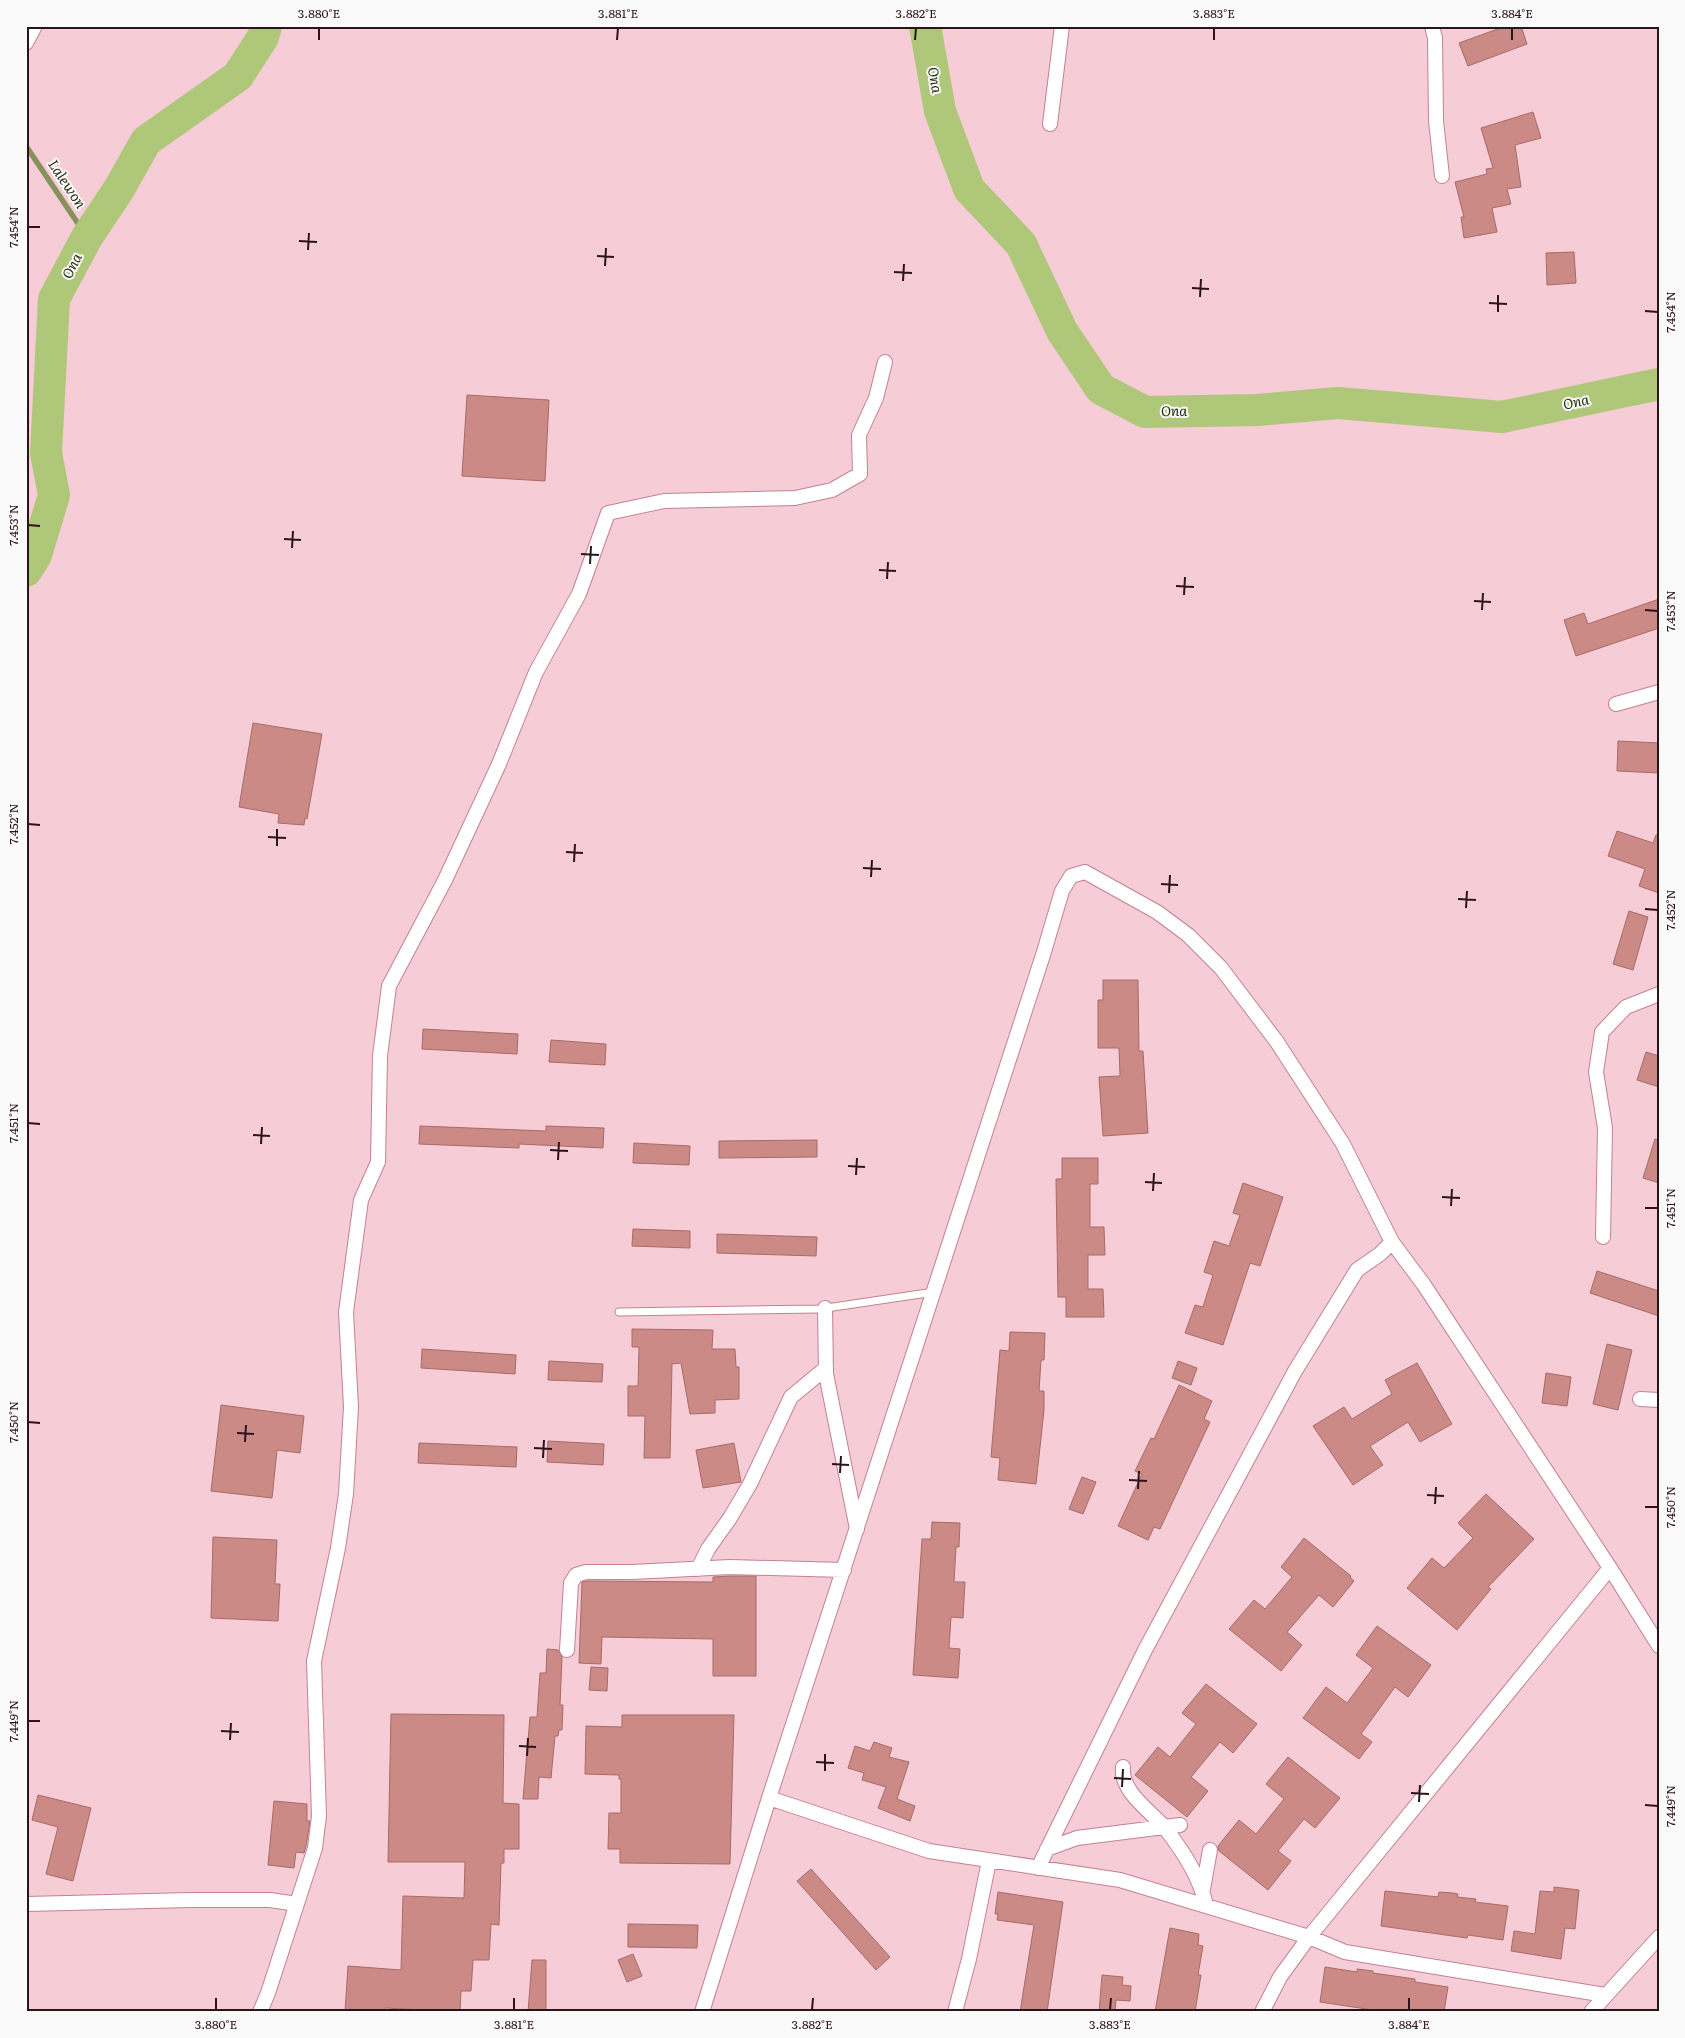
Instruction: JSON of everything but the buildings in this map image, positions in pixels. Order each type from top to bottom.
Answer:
[{"type":"street","points":[[26,43],[35,26]]},
{"type":"street","points":[[1050,124],[1062,26]]},
{"type":"street","points":[[1432,26],[1435,38],[1436,121],[1442,176]]},
{"type":"street","points":[[260,2012],[315,1848],[319,1816],[314,1661],[338,1548],[346,1494],[351,1407],[346,1312],[361,1200],[378,1162],[380,1056],[388,986],[445,880],[498,764],[536,672],[579,594],[608,513],[664,501],[795,498],[832,490],[860,474],[859,435],[876,398],[885,362]]},
{"type":"street","points":[[1616,704],[1659,692]]},
{"type":"street","points":[[702,2012],[769,1798],[1043,955],[1062,891],[1071,876],[1085,872],[1156,912],[1188,935],[1221,968],[1277,1042],[1343,1144],[1392,1242],[1424,1285],[1659,1646]]},
{"type":"street","points":[[1603,1237],[1606,1128],[1596,1072],[1602,1032],[1626,1007],[1659,994]]},
{"type":"street","points":[[1038,1868],[1145,1650],[1295,1372],[1357,1270],[1380,1254],[1392,1242]]},
{"type":"street","points":[[825,1308],[826,1368],[834,1420],[857,1529]]},
{"type":"street","points":[[698,1569],[708,1549],[730,1518],[750,1484],[791,1397],[826,1368]]},
{"type":"street","points":[[1640,1399],[1659,1400]]},
{"type":"street","points":[[567,1650],[571,1583],[576,1575],[586,1572],[730,1568],[844,1570]]},
{"type":"street","points":[[1262,2012],[1280,1977],[1309,1937],[1610,1568]]},
{"type":"street","points":[[1123,1767],[1122,1774],[1132,1794],[1164,1826],[1195,1874],[1203,1889],[1206,1906]]},
{"type":"street","points":[[769,1798],[929,1851],[1120,1880],[1309,1937],[1345,1952],[1605,1995]]},
{"type":"street","points":[[1047,1849],[1077,1838],[1180,1825]]},
{"type":"street","points":[[1203,1889],[1210,1850]]},
{"type":"street","points":[[955,2012],[969,1959],[989,1861]]},
{"type":"street","points":[[26,1904],[270,1900],[297,1904]]},
{"type":"street","points":[[1590,2012],[1659,1937]]},
{"type":"lane","points":[[619,1312],[825,1308],[934,1292]]},
{"type":"waterway","name":"Ona","points":[[26,571],[36,555],[54,495],[46,453],[54,299],[87,237],[119,189],[146,141],[238,76],[263,37],[266,26]]},
{"type":"waterway","name":"Ona","points":[[925,26],[940,111],[969,189],[1021,244],[1062,331],[1101,389],[1145,412],[1257,410],[1338,403],[1502,417],[1659,384]]},
{"type":"waterway","name":"Lalewon","points":[[26,146],[87,237]]}]
